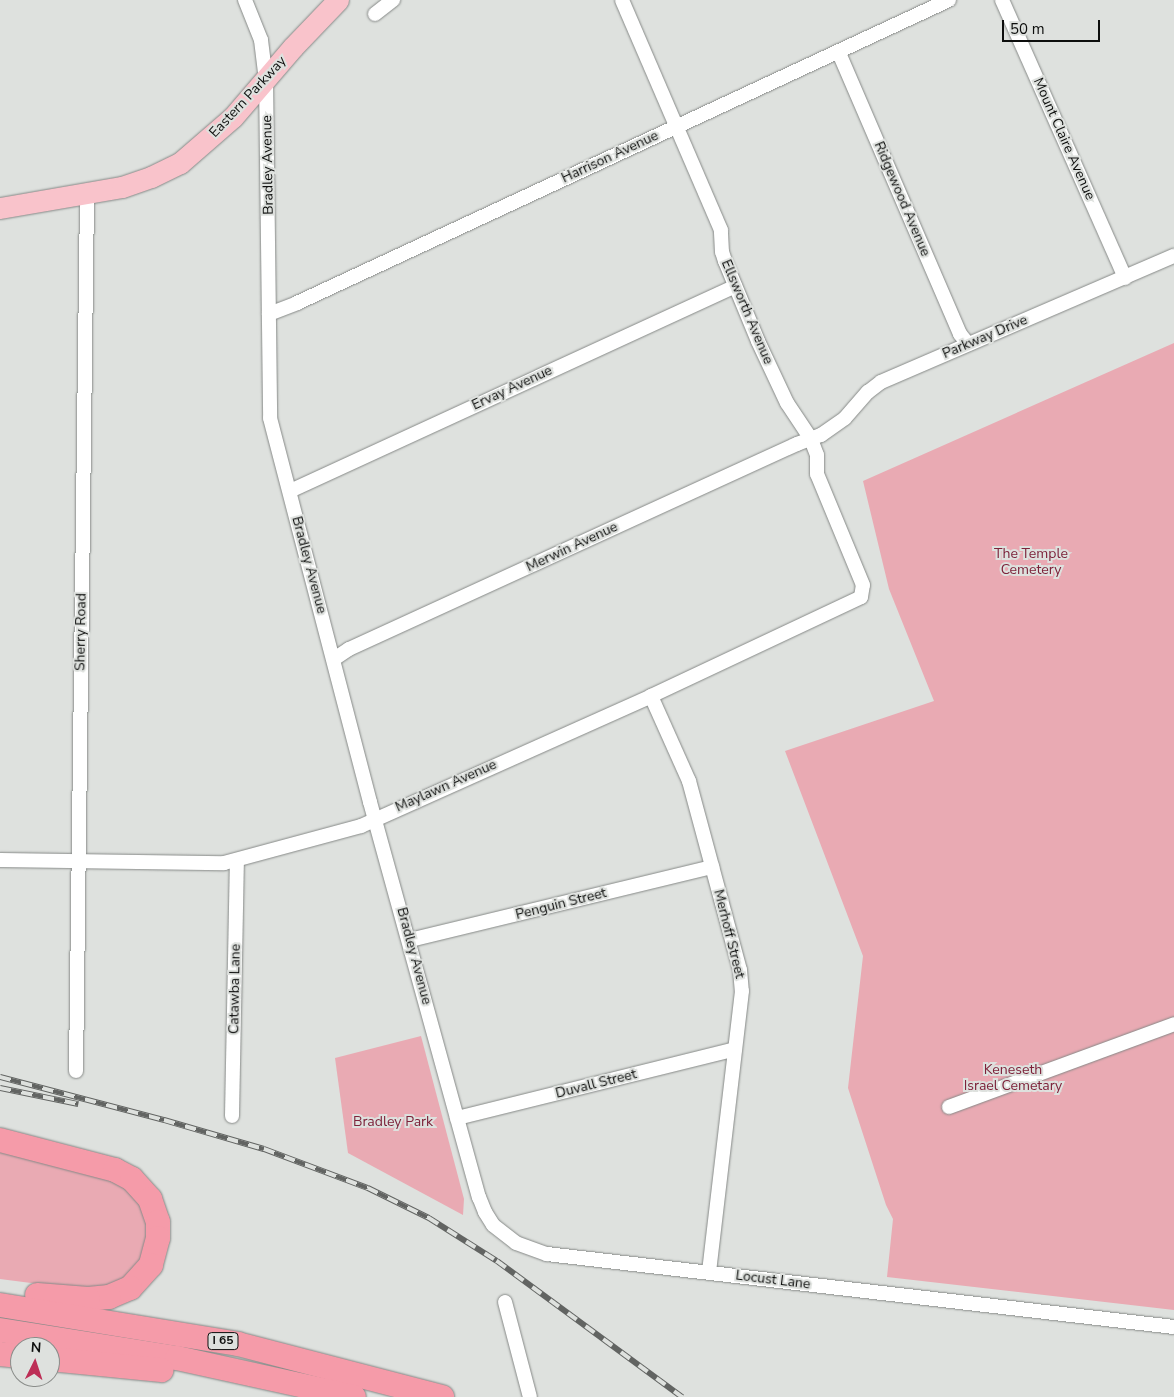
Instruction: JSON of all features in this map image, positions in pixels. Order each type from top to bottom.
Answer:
[{"type":"highway","points":[[0,1140],[115,1170],[132,1179],[150,1199],[155,1211],[158,1230],[155,1255],[151,1265],[138,1282],[120,1293],[109,1297],[69,1299],[0,1290]]},
{"type":"highway","name":"I 65","points":[[0,1305],[238,1344],[442,1397]]},
{"type":"highway","name":"I 65","points":[[0,1330],[240,1370],[354,1397]]},
{"type":"highway","points":[[60,1360],[141,1369],[195,1372],[240,1370]]},
{"type":"main road","name":"Eastern Parkway","points":[[0,208],[87,194],[150,177],[180,163],[233,117],[338,0]]},
{"type":"street","name":"Bradley Avenue","points":[[245,0],[261,40],[266,78],[270,418],[375,820],[410,940],[457,1118]]},
{"type":"street","points":[[375,14],[393,0]]},
{"type":"street","name":"Ellsworth Avenue","points":[[622,0],[721,230],[722,252],[735,286],[787,403],[812,439],[817,455],[817,474],[863,585],[863,594]]},
{"type":"street","name":"Harrison Avenue","points":[[269,314],[306,299],[677,126],[839,53],[949,0]]},
{"type":"street","name":"Mount Claire Avenue","points":[[1002,0],[1125,278]]},
{"type":"street","name":"Ridgewood Avenue","points":[[839,53],[960,334],[968,344]]},
{"type":"street","name":"Sherry Road","points":[[76,1070],[87,194]]},
{"type":"street","name":"Parkway Drive","points":[[812,439],[845,418],[868,392],[880,382],[1174,256]]},
{"type":"street","name":"Ervay Avenue","points":[[290,490],[735,286]]},
{"type":"street","name":"Merwin Avenue","points":[[334,658],[812,439]]},
{"type":"street","name":"Maylawn Avenue","points":[[0,860],[224,863],[361,826],[651,696],[861,598],[863,594]]},
{"type":"street","name":"Merhoff Street","points":[[651,696],[689,781],[740,970],[742,991],[710,1272]]},
{"type":"street","name":"Catawba Lane","points":[[232,1116],[237,861]]},
{"type":"street","name":"Penguin Street","points":[[410,940],[712,867]]},
{"type":"street","points":[[949,1107],[1174,1024]]},
{"type":"street","name":"Duvall Street","points":[[457,1118],[735,1049]]},
{"type":"street","name":"Locust Lane","points":[[457,1118],[485,1212],[493,1225],[510,1240],[528,1249],[547,1254],[1174,1327]]},
{"type":"street","points":[[504,1302],[530,1397]]},
{"type":"green space","points":[[1174,343],[1174,1310],[887,1277],[893,1219],[886,1205],[848,1088],[863,956],[785,751],[934,701],[889,589],[863,481]]},
{"type":"green space","name":"Bradley Park","points":[[421,1036],[464,1199],[463,1215],[348,1153],[335,1058]]},
{"type":"green space","points":[[0,1146],[118,1178],[150,1217],[142,1267],[101,1292],[0,1279]]},
{"type":"railway","points":[[0,1077],[164,1120],[264,1149],[368,1188],[429,1218],[497,1261],[682,1397]]},
{"type":"railway","points":[[0,1088],[78,1104]]},
{"type":"park label","name":"The Temple Cemetery","points":[[1031,562]]},
{"type":"park label","name":"Keneseth Israel Cemetary","points":[[1013,1078]]}]
